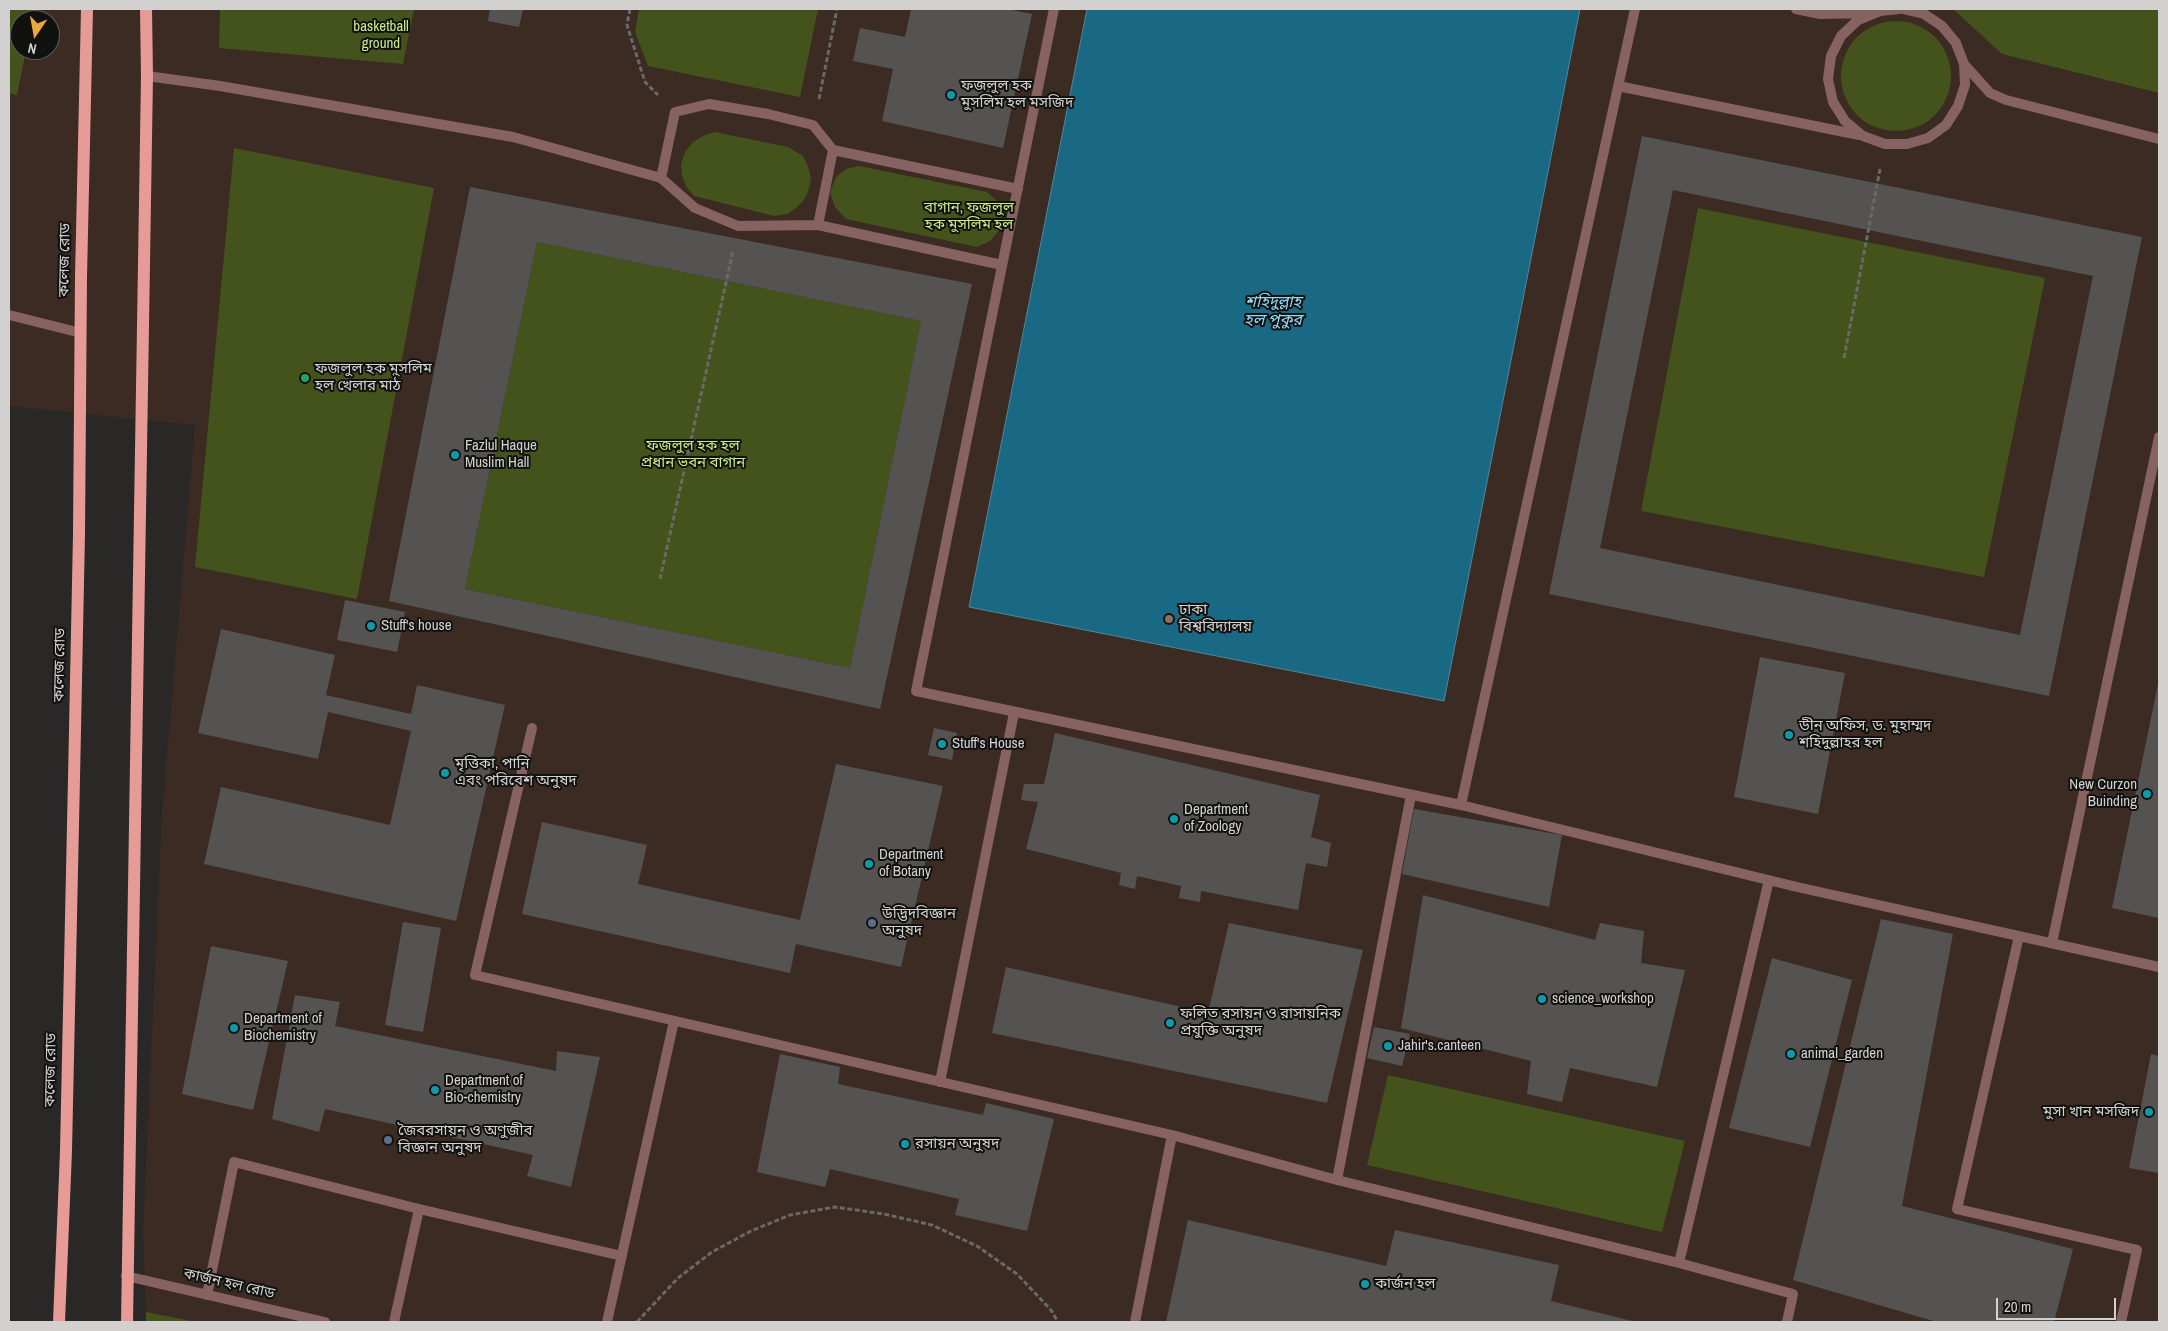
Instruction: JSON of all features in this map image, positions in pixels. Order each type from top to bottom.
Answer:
[{"type":"main road","name":"কলেজ রোড","points":[[59,1322],[66,1151],[79,534],[87,9]]},
{"type":"main road","points":[[127,1322],[126,1276],[147,76],[146,9]]},
{"type":"lane","points":[[1054,9],[916,691],[1460,805],[1769,880],[2159,967]]},
{"type":"lane","points":[[1460,805],[1635,9]]},
{"type":"lane","points":[[1618,86],[1863,136],[1885,144],[1907,144],[1928,138],[1946,125],[1958,106],[1964,85],[1964,64],[1956,43],[1942,26],[1924,14],[1901,9],[1836,15],[1796,9]]},
{"type":"lane","points":[[1863,136],[1845,122],[1833,102],[1828,79],[1831,56],[1841,36],[1858,20],[1880,10]]},
{"type":"lane","points":[[1964,64],[1990,93],[2006,100],[2159,139]]},
{"type":"lane","points":[[147,76],[230,87],[513,137],[661,178],[695,208],[738,226],[818,225],[1002,265]]},
{"type":"lane","points":[[661,178],[676,112],[709,104],[768,114],[813,125],[833,150],[1018,189]]},
{"type":"lane","points":[[818,225],[833,150]]},
{"type":"lane","points":[[9,315],[81,333]]},
{"type":"lane","points":[[2052,943],[2159,437]]},
{"type":"lane","points":[[940,1082],[1014,713]]},
{"type":"lane","points":[[532,728],[475,975],[1172,1135],[1337,1180],[1679,1263],[1794,1294],[1787,1322]]},
{"type":"lane","points":[[1337,1180],[1411,795]]},
{"type":"lane","points":[[1679,1263],[1769,880]]},
{"type":"lane","points":[[2019,936],[1957,1209],[2137,1250],[2121,1322]]},
{"type":"lane","points":[[608,1322],[674,1020]]},
{"type":"lane","points":[[1135,1322],[1172,1135]]},
{"type":"lane","points":[[207,1295],[234,1162],[419,1209],[622,1256]]},
{"type":"lane","points":[[394,1322],[419,1209]]},
{"type":"lane","name":"কার্জন হল রোড","points":[[126,1276],[325,1322]]},
{"type":"path","points":[[630,9],[627,25],[644,82],[676,112]]},
{"type":"path","points":[[813,125],[837,9]]},
{"type":"path","points":[[1844,358],[1885,144]]},
{"type":"path","points":[[660,580],[738,226]]},
{"type":"path","points":[[637,1322],[678,1278],[712,1252],[790,1215],[835,1207],[884,1214],[932,1225],[977,1246],[1017,1274],[1051,1310],[1058,1322]]},
{"type":"shaded area","name":"ঢাকা বিশ্ববিদ্যালয়","points":[[9,9],[2159,9],[2159,1322],[146,1322],[143,1230],[162,814],[195,425],[9,406]]},
{"type":"green space","points":[[9,9],[34,9],[10,10],[10,60],[24,60],[17,95],[9,93]]},
{"type":"green space","name":"basketball ground","points":[[220,9],[414,9],[403,64],[219,48]]},
{"type":"green space","points":[[639,9],[818,9],[800,97],[648,66],[635,32]]},
{"type":"green space","points":[[1953,9],[2159,9],[2159,93],[2002,54]]},
{"type":"green space","points":[[1896,21],[1917,26],[1935,37],[1946,55],[1951,76],[1946,97],[1935,115],[1917,126],[1896,131],[1875,126],[1857,115],[1846,97],[1841,76],[1846,55],[1857,37],[1875,26]]},
{"type":"green space","points":[[715,132],[788,147],[803,156],[811,178],[804,200],[787,214],[774,216],[694,196],[687,188],[682,176],[681,164],[685,152],[693,142]]},
{"type":"green space","name":"ফজলুল হক মুসলিম হল খেলার মাঠ","points":[[234,148],[434,188],[357,599],[195,567]]},
{"type":"green space","name":"বাগান, ফজলুল হক মুসলিম হল","points":[[859,166],[987,192],[997,201],[1004,214],[1001,228],[990,241],[977,247],[846,219],[835,207],[830,192],[836,177],[846,169]]},
{"type":"green space","points":[[1698,208],[2045,278],[1984,577],[1641,511]]},
{"type":"green space","name":"ফজলুল হক হল প্রধান ভবন বাগান","points":[[537,242],[921,321],[850,668],[465,589]]},
{"type":"green space","points":[[1388,1075],[1685,1141],[1662,1232],[1367,1165]]},
{"type":"green space","points":[[146,1312],[197,1322],[146,1322]]},
{"type":"water","name":"শহিদুল্লাহ হল পুকুর","points":[[1087,9],[1580,9],[1444,701],[969,607]]},
{"type":"building","points":[[490,9],[523,9],[519,27],[488,21]]},
{"type":"building","name":"ফজলুল হক মুসলিম হল মসজিদ","points":[[911,9],[1007,9],[1032,14],[1003,148],[882,121],[893,69],[853,61],[860,28],[905,37]]},
{"type":"building","points":[[1642,136],[2142,237],[2049,696],[1549,594]],"holes":[[[1673,190],[2093,276],[2020,635],[1600,548]]]},
{"type":"building","name":"Fazlul Haque Muslim Hall","points":[[470,187],[972,284],[880,709],[389,601]],"holes":[[[537,242],[921,321],[850,668],[465,589]]]},
{"type":"building","name":"Stuff's house","points":[[345,600],[405,612],[397,652],[337,640]]},
{"type":"building","name":"মৃত্তিকা, পানি এবং পরিবেশ অনুষদ","points":[[221,629],[335,655],[326,695],[411,714],[417,685],[505,705],[456,921],[204,864],[221,787],[390,825],[411,731],[328,712],[318,759],[198,733]]},
{"type":"building","name":"ডীন অফিস, ড. মুহাম্মদ শহিদুল্লাহর হল","points":[[1760,657],[1845,673],[1818,814],[1734,797]]},
{"type":"building","name":"New Curzon Buinding","points":[[2159,684],[2159,918],[2112,908]]},
{"type":"building","name":"Stuff's House","points":[[934,728],[957,733],[952,760],[928,755]]},
{"type":"building","name":"Department of Zoology","points":[[1055,733],[1320,795],[1311,837],[1331,843],[1327,867],[1306,863],[1298,910],[1201,891],[1200,902],[1179,898],[1181,886],[1137,876],[1135,889],[1119,885],[1121,873],[1026,849],[1038,802],[1021,800],[1024,784],[1044,784]]},
{"type":"building","name":"Department of Botany","points":[[836,764],[943,786],[901,967],[796,944],[790,973],[522,914],[542,822],[647,845],[638,884],[800,920]]},
{"type":"building","points":[[1414,809],[1562,835],[1549,907],[1402,874]]},
{"type":"building","name":"science_workshop","points":[[1423,895],[1595,940],[1600,923],[1644,931],[1641,963],[1685,970],[1657,1087],[1570,1068],[1562,1102],[1527,1094],[1531,1061],[1401,1028]]},
{"type":"building","points":[[1881,919],[1953,934],[1902,1206],[2073,1249],[2054,1322],[1937,1322],[1793,1280]]},
{"type":"building","points":[[403,922],[441,928],[423,1032],[385,1025]]},
{"type":"building","name":"ফলিত রসায়ন ও রাসায়নিক প্রযুক্তি অনুষদ","points":[[1229,923],[1363,950],[1327,1103],[992,1033],[1006,967],[1208,1013]]},
{"type":"building","name":"Department of Biochemistry","points":[[211,946],[288,961],[253,1110],[182,1094]]},
{"type":"building","name":"animal_garden","points":[[1772,958],[1852,980],[1810,1147],[1729,1128]]},
{"type":"building","name":"Department of Bio-chemistry","points":[[295,995],[340,1002],[335,1026],[556,1071],[557,1051],[600,1057],[571,1187],[527,1176],[533,1155],[325,1109],[319,1132],[272,1119]]},
{"type":"building","name":"Jahir's.canteen","points":[[1374,1027],[1410,1034],[1402,1066],[1367,1058]]},
{"type":"building","name":"রসায়ন অনুষদ","points":[[780,1054],[840,1067],[838,1084],[983,1115],[986,1103],[1054,1119],[1027,1231],[955,1215],[959,1199],[830,1169],[825,1187],[757,1172]]},
{"type":"building","name":"মুসা খান মসজিদ","points":[[2151,1054],[2159,1056],[2159,1173],[2129,1168]]},
{"type":"building","name":"কার্জন হল","points":[[1188,1220],[1386,1266],[1395,1230],[1559,1265],[1551,1301],[1636,1322],[1166,1322]]},
{"type":"place","name":"ফজলুল হক মুসলিম হল মসজিদ","points":[[951,95]]},
{"type":"place","name":"ফজলুল হক মুসলিম হল খেলার মাঠ","points":[[305,378]]},
{"type":"place","name":"Fazlul Haque Muslim Hall","points":[[455,455]]},
{"type":"place","name":"ঢাকা বিশ্ববিদ্যালয়","points":[[1169,619]]},
{"type":"place","name":"Stuff's house","points":[[371,626]]},
{"type":"place","name":"ডীন অফিস, ড. মুহাম্মদ শহিদুল্লাহর হল","points":[[1789,735]]},
{"type":"place","name":"Stuff's House","points":[[942,744]]},
{"type":"place","name":"মৃত্তিকা, পানি এবং পরিবেশ অনুষদ","points":[[445,773]]},
{"type":"place","name":"New Curzon Buinding","points":[[2147,794]]},
{"type":"place","name":"Department of Zoology","points":[[1174,819]]},
{"type":"place","name":"Department of Botany","points":[[869,864]]},
{"type":"place","name":"উদ্ভিদবিজ্ঞান অনুষদ","points":[[872,923]]},
{"type":"place","name":"science_workshop","points":[[1542,999]]},
{"type":"place","name":"ফলিত রসায়ন ও রাসায়নিক প্রযুক্তি অনুষদ","points":[[1170,1023]]},
{"type":"place","name":"Department of Biochemistry","points":[[234,1028]]},
{"type":"place","name":"Jahir's.canteen","points":[[1388,1046]]},
{"type":"place","name":"animal_garden","points":[[1791,1054]]},
{"type":"place","name":"Department of Bio-chemistry","points":[[435,1090]]},
{"type":"place","name":"মুসা খান মসজিদ","points":[[2149,1112]]},
{"type":"place","name":"জৈবরসায়ন ও অণুজীব বিজ্ঞান অনুষদ","points":[[388,1140]]},
{"type":"place","name":"রসায়ন অনুষদ","points":[[905,1144]]},
{"type":"place","name":"কার্জন হল","points":[[1365,1284]]}]
